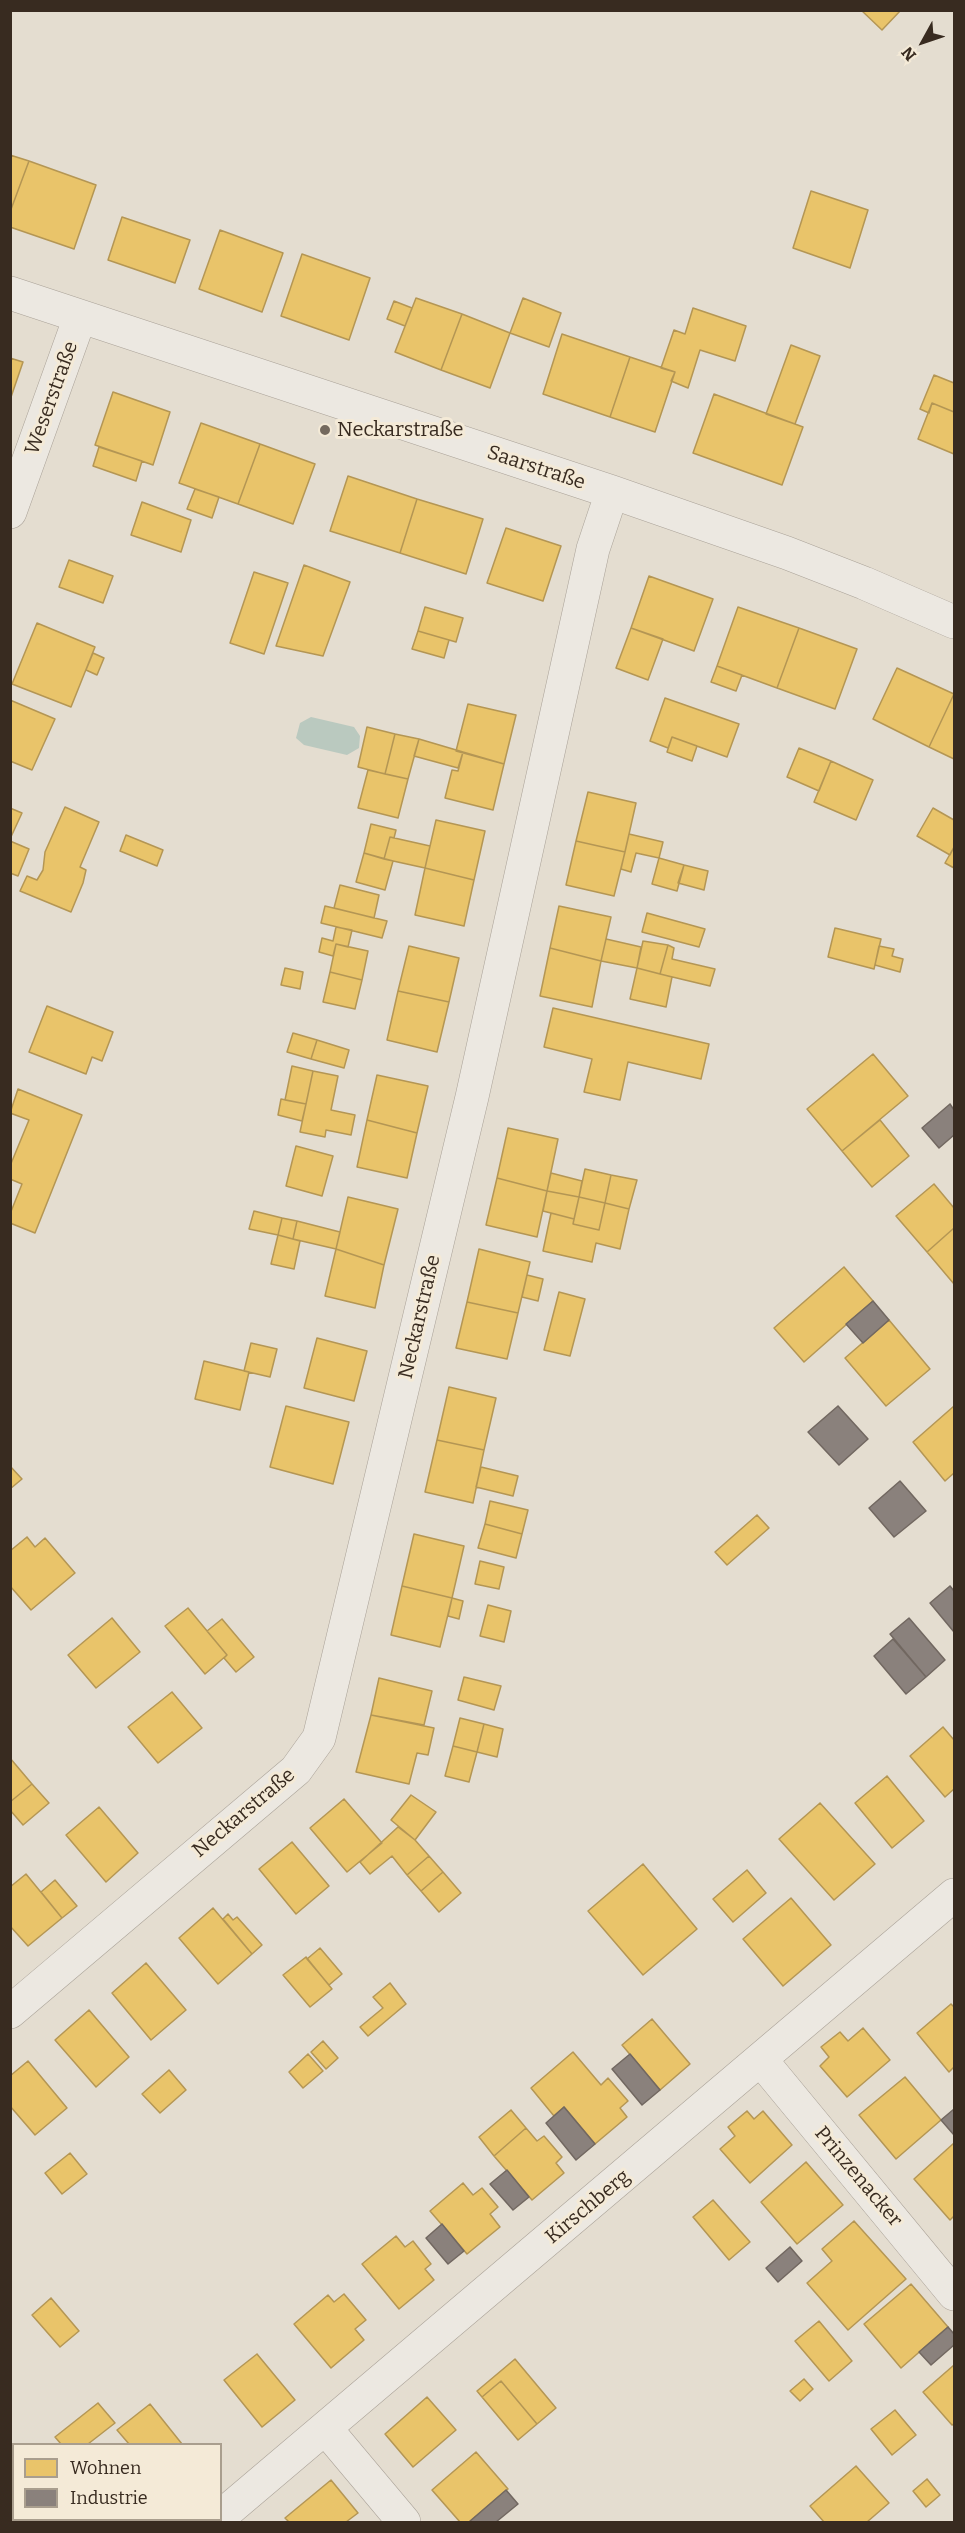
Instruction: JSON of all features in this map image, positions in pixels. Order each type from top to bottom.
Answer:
[{"type":"street","name":"Saarstraße","points":[[10,293],[612,492],[787,553],[954,622]]},
{"type":"street","name":"Weserstraße","points":[[10,512],[80,317]]},
{"type":"street","name":"Neckarstraße","points":[[10,2012],[296,1770],[319,1738],[472,1097],[593,549],[612,492]]},
{"type":"street","name":"Kirschberg","points":[[222,2516],[954,1895]]},
{"type":"street","name":"Prinzenacker","points":[[761,2060],[954,2294]]},
{"type":"street","points":[[326,2429],[404,2523]]},
{"type":"shaded area","points":[[311,717],[354,727],[360,736],[359,748],[347,755],[304,745],[296,738],[300,723]]},
{"type":"building: Wohnen","points":[[861,10],[901,10],[882,30]]},
{"type":"building: Wohnen","points":[[10,155],[29,161],[10,212]]},
{"type":"building: Wohnen","points":[[29,161],[96,185],[74,249],[10,227],[10,212]]},
{"type":"building: Wohnen","points":[[811,191],[868,210],[850,268],[793,248]]},
{"type":"building: Wohnen","points":[[122,217],[190,240],[175,283],[108,260]]},
{"type":"building: Wohnen","points":[[220,230],[283,253],[262,312],[199,289]]},
{"type":"building: Wohnen","points":[[302,254],[370,278],[349,340],[281,316]]},
{"type":"building: Wohnen","points":[[416,298],[462,314],[441,370],[395,352]]},
{"type":"building: Wohnen","points":[[523,298],[561,313],[549,347],[510,333]]},
{"type":"building: Wohnen","points":[[394,301],[412,308],[405,326],[387,319]]},
{"type":"building: Wohnen","points":[[693,308],[746,326],[735,361],[700,350],[688,388],[671,381],[675,372],[661,368],[674,330],[685,334]]},
{"type":"building: Wohnen","points":[[462,314],[510,333],[490,388],[441,370]]},
{"type":"building: Wohnen","points":[[562,334],[630,357],[610,417],[543,394]]},
{"type":"building: Wohnen","points":[[791,345],[820,356],[795,424],[766,414]]},
{"type":"building: Wohnen","points":[[630,357],[675,372],[655,432],[610,417]]},
{"type":"building: Wohnen","points":[[10,358],[23,362],[10,400]]},
{"type":"building: Wohnen","points":[[934,375],[954,383],[954,412],[932,403],[929,413],[920,409]]},
{"type":"building: Wohnen","points":[[113,392],[170,412],[153,465],[95,445]]},
{"type":"building: Wohnen","points":[[714,394],[803,427],[782,485],[693,453]]},
{"type":"building: Wohnen","points":[[932,403],[954,412],[954,454],[918,439]]},
{"type":"building: Wohnen","points":[[201,423],[260,444],[238,504],[179,483]]},
{"type":"building: Wohnen","points":[[260,444],[315,464],[293,524],[238,504]]},
{"type":"building: Wohnen","points":[[99,447],[142,461],[136,481],[93,466]]},
{"type":"building: Wohnen","points":[[348,476],[417,499],[400,553],[330,531]]},
{"type":"building: Wohnen","points":[[195,489],[219,497],[212,518],[187,509]]},
{"type":"building: Wohnen","points":[[417,499],[483,519],[466,574],[400,553]]},
{"type":"building: Wohnen","points":[[142,502],[191,520],[181,552],[131,535]]},
{"type":"building: Wohnen","points":[[506,528],[561,546],[543,601],[487,583]]},
{"type":"building: Wohnen","points":[[69,560],[113,576],[103,603],[59,587]]},
{"type":"building: Wohnen","points":[[304,565],[350,582],[323,656],[276,646]]},
{"type":"building: Wohnen","points":[[254,572],[288,583],[264,654],[230,643]]},
{"type":"building: Wohnen","points":[[649,576],[713,599],[694,651],[631,628]]},
{"type":"building: Wohnen","points":[[425,607],[463,618],[456,642],[418,631]]},
{"type":"building: Wohnen","points":[[738,607],[799,628],[777,688],[717,666]]},
{"type":"building: Wohnen","points":[[37,623],[95,647],[71,707],[12,684]]},
{"type":"building: Wohnen","points":[[631,628],[663,639],[648,680],[616,668]]},
{"type":"building: Wohnen","points":[[799,628],[857,649],[835,709],[777,688]]},
{"type":"building: Wohnen","points":[[418,631],[449,640],[444,658],[412,649]]},
{"type":"building: Wohnen","points":[[93,653],[104,658],[97,675],[86,670]]},
{"type":"building: Wohnen","points":[[717,666],[742,675],[736,691],[711,682]]},
{"type":"building: Wohnen","points":[[897,668],[954,694],[929,747],[873,719]]},
{"type":"building: Wohnen","points":[[954,694],[954,759],[929,747]]},
{"type":"building: Wohnen","points":[[665,698],[739,724],[727,757],[672,737],[668,748],[650,741]]},
{"type":"building: Wohnen","points":[[10,700],[55,719],[32,770],[10,761]]},
{"type":"building: Wohnen","points":[[468,704],[516,715],[504,764],[456,751]]},
{"type":"building: Wohnen","points":[[367,727],[395,734],[385,774],[358,767]]},
{"type":"building: Wohnen","points":[[395,734],[419,739],[408,779],[385,774]]},
{"type":"building: Wohnen","points":[[672,737],[697,746],[692,761],[667,752]]},
{"type":"building: Wohnen","points":[[419,739],[463,752],[458,768],[414,756]]},
{"type":"building: Wohnen","points":[[799,748],[831,761],[819,791],[787,777]]},
{"type":"building: Wohnen","points":[[463,752],[504,764],[493,810],[445,798],[452,770],[458,771]]},
{"type":"building: Wohnen","points":[[831,761],[873,780],[856,820],[814,802]]},
{"type":"building: Wohnen","points":[[368,770],[408,779],[398,818],[358,808]]},
{"type":"building: Wohnen","points":[[588,792],[636,803],[625,852],[576,841]]},
{"type":"building: Wohnen","points":[[65,807],[99,822],[80,867],[86,870],[71,912],[20,891],[27,876],[37,880],[43,870],[45,852]]},
{"type":"building: Wohnen","points":[[10,808],[22,813],[10,839]]},
{"type":"building: Wohnen","points":[[933,808],[954,820],[954,847],[950,855],[917,836]]},
{"type":"building: Wohnen","points":[[436,820],[485,831],[474,880],[425,868]]},
{"type":"building: Wohnen","points":[[371,824],[396,830],[394,838],[390,837],[384,859],[364,853]]},
{"type":"building: Wohnen","points":[[629,834],[663,842],[659,858],[636,853],[631,872],[621,869]]},
{"type":"building: Wohnen","points":[[126,835],[163,850],[157,866],[120,851]]},
{"type":"building: Wohnen","points":[[390,837],[430,846],[425,868],[384,859]]},
{"type":"building: Wohnen","points":[[10,841],[29,849],[18,876],[10,873]]},
{"type":"building: Wohnen","points":[[576,841],[625,852],[614,896],[566,885]]},
{"type":"building: Wohnen","points":[[954,847],[954,868],[945,863]]},
{"type":"building: Wohnen","points":[[364,853],[393,861],[385,890],[356,882]]},
{"type":"building: Wohnen","points":[[659,858],[684,865],[677,891],[652,884]]},
{"type":"building: Wohnen","points":[[684,865],[708,871],[704,890],[678,883]]},
{"type":"building: Wohnen","points":[[425,868],[474,880],[464,926],[415,915]]},
{"type":"building: Wohnen","points":[[340,885],[379,895],[374,918],[334,908]]},
{"type":"building: Wohnen","points":[[325,906],[387,921],[382,938],[321,923]]},
{"type":"building: Wohnen","points":[[559,906],[611,917],[601,961],[550,948]]},
{"type":"building: Wohnen","points":[[647,913],[705,929],[699,947],[642,932]]},
{"type":"building: Wohnen","points":[[336,927],[352,930],[348,947],[336,944],[333,956],[319,952],[322,938],[333,941]]},
{"type":"building: Wohnen","points":[[835,928],[881,939],[874,969],[828,957]]},
{"type":"building: Wohnen","points":[[606,939],[641,947],[637,968],[601,961]]},
{"type":"building: Wohnen","points":[[643,941],[668,945],[660,974],[637,968]]},
{"type":"building: Wohnen","points":[[336,944],[368,951],[362,980],[330,972]]},
{"type":"building: Wohnen","points":[[668,945],[674,948],[672,959],[715,969],[710,986],[660,974]]},
{"type":"building: Wohnen","points":[[409,946],[459,958],[449,1002],[398,991]]},
{"type":"building: Wohnen","points":[[879,946],[894,949],[892,956],[903,959],[900,972],[875,965]]},
{"type":"building: Wohnen","points":[[550,948],[601,961],[592,1007],[540,996]]},
{"type":"building: Wohnen","points":[[285,968],[303,972],[300,989],[281,985]]},
{"type":"building: Wohnen","points":[[637,968],[672,977],[666,1007],[630,999]]},
{"type":"building: Wohnen","points":[[330,972],[362,980],[355,1009],[323,1002]]},
{"type":"building: Wohnen","points":[[398,991],[449,1002],[437,1052],[387,1040]]},
{"type":"building: Wohnen","points":[[47,1006],[113,1032],[102,1061],[92,1057],[86,1074],[29,1052]]},
{"type":"building: Wohnen","points":[[553,1008],[709,1044],[701,1079],[628,1062],[620,1100],[584,1092],[592,1059],[544,1047]]},
{"type":"building: Wohnen","points":[[293,1033],[317,1040],[311,1059],[287,1052]]},
{"type":"building: Wohnen","points":[[317,1040],[349,1050],[344,1068],[311,1059]]},
{"type":"building: Wohnen","points":[[873,1054],[908,1096],[842,1151],[807,1109]]},
{"type":"building: Wohnen","points":[[292,1066],[313,1071],[306,1104],[285,1100]]},
{"type":"building: Wohnen","points":[[313,1071],[338,1076],[331,1110],[355,1115],[351,1135],[326,1130],[325,1137],[300,1132]]},
{"type":"building: Wohnen","points":[[377,1075],[428,1086],[417,1133],[367,1120]]},
{"type":"building: Wohnen","points":[[18,1089],[82,1115],[35,1233],[10,1223],[10,1214],[22,1184],[10,1179],[10,1166],[29,1120],[10,1113]]},
{"type":"building: Wohnen","points":[[281,1099],[306,1104],[302,1121],[278,1115]]},
{"type":"building: Wohnen","points":[[367,1120],[417,1133],[407,1178],[357,1167]]},
{"type":"building: Wohnen","points":[[880,1120],[909,1156],[872,1187],[842,1151]]},
{"type":"building: Wohnen","points":[[508,1128],[558,1139],[547,1191],[497,1178]]},
{"type":"building: Wohnen","points":[[296,1146],[333,1156],[322,1196],[286,1186]]},
{"type":"building: Wohnen","points":[[585,1169],[611,1175],[605,1203],[579,1197]]},
{"type":"building: Wohnen","points":[[551,1173],[582,1181],[579,1197],[547,1191]]},
{"type":"building: Wohnen","points":[[611,1175],[637,1180],[629,1209],[605,1203]]},
{"type":"building: Wohnen","points":[[497,1178],[547,1191],[537,1237],[486,1225]]},
{"type":"building: Wohnen","points":[[934,1184],[954,1208],[954,1228],[927,1252],[896,1216]]},
{"type":"building: Wohnen","points":[[547,1191],[579,1197],[574,1219],[543,1211]]},
{"type":"building: Wohnen","points":[[348,1197],[398,1209],[384,1265],[336,1249]]},
{"type":"building: Wohnen","points":[[579,1197],[605,1203],[599,1230],[573,1224]]},
{"type":"building: Wohnen","points":[[605,1203],[629,1209],[620,1249],[596,1243],[592,1262],[543,1251],[551,1213],[574,1219],[573,1224],[599,1230]]},
{"type":"building: Wohnen","points":[[254,1211],[282,1218],[278,1235],[249,1229]]},
{"type":"building: Wohnen","points":[[282,1218],[297,1221],[293,1239],[278,1235]]},
{"type":"building: Wohnen","points":[[297,1221],[340,1232],[336,1249],[293,1239]]},
{"type":"building: Wohnen","points":[[954,1228],[954,1284],[927,1252]]},
{"type":"building: Wohnen","points":[[278,1235],[300,1241],[294,1269],[271,1264]]},
{"type":"building: Wohnen","points":[[336,1249],[384,1265],[375,1308],[325,1296]]},
{"type":"building: Wohnen","points":[[479,1249],[530,1262],[518,1313],[467,1302]]},
{"type":"building: Wohnen","points":[[844,1267],[873,1301],[804,1362],[774,1328]]},
{"type":"building: Wohnen","points":[[527,1275],[543,1279],[538,1301],[522,1297]]},
{"type":"building: Wohnen","points":[[559,1292],[585,1299],[570,1356],[544,1350]]},
{"type":"building: Wohnen","points":[[467,1302],[518,1313],[507,1359],[456,1348]]},
{"type":"building: Wohnen","points":[[889,1320],[930,1369],[886,1406],[845,1358]]},
{"type":"building: Wohnen","points":[[317,1338],[367,1351],[354,1401],[304,1388]]},
{"type":"building: Wohnen","points":[[251,1343],[277,1349],[270,1377],[244,1371]]},
{"type":"building: Wohnen","points":[[204,1361],[249,1372],[240,1410],[195,1399]]},
{"type":"building: Wohnen","points":[[449,1387],[496,1398],[484,1450],[437,1440]]},
{"type":"building: Wohnen","points":[[286,1406],[349,1422],[333,1484],[270,1467]]},
{"type":"building: Wohnen","points":[[954,1406],[954,1473],[945,1481],[913,1442]]},
{"type":"building: Wohnen","points":[[437,1440],[484,1450],[473,1503],[425,1492]]},
{"type":"building: Wohnen","points":[[10,1466],[22,1479],[10,1489]]},
{"type":"building: Wohnen","points":[[481,1467],[518,1476],[513,1496],[476,1487]]},
{"type":"building: Wohnen","points":[[490,1501],[528,1510],[522,1534],[485,1524]]},
{"type":"building: Wohnen","points":[[757,1515],[769,1528],[727,1565],[715,1552]]},
{"type":"building: Wohnen","points":[[485,1524],[522,1534],[516,1558],[478,1548]]},
{"type":"building: Wohnen","points":[[414,1534],[464,1546],[452,1598],[402,1586]]},
{"type":"building: Wohnen","points":[[27,1537],[35,1547],[45,1538],[75,1573],[31,1610],[10,1586],[10,1551]]},
{"type":"building: Wohnen","points":[[480,1561],[504,1567],[499,1589],[475,1584]]},
{"type":"building: Wohnen","points":[[402,1586],[452,1598],[440,1647],[391,1635]]},
{"type":"building: Wohnen","points":[[452,1598],[463,1601],[459,1619],[448,1616]]},
{"type":"building: Wohnen","points":[[488,1605],[511,1611],[504,1642],[480,1636]]},
{"type":"building: Wohnen","points":[[188,1608],[227,1655],[205,1674],[165,1626]]},
{"type":"building: Wohnen","points":[[112,1618],[140,1652],[96,1688],[68,1655]]},
{"type":"building: Wohnen","points":[[222,1619],[254,1657],[236,1672],[224,1658],[227,1655],[207,1631]]},
{"type":"building: Wohnen","points":[[464,1677],[501,1686],[494,1710],[458,1700]]},
{"type":"building: Wohnen","points":[[379,1678],[432,1691],[424,1725],[371,1715]]},
{"type":"building: Wohnen","points":[[172,1692],[202,1728],[158,1763],[128,1727]]},
{"type":"building: Wohnen","points":[[371,1715],[434,1728],[428,1755],[417,1753],[409,1784],[356,1772]]},
{"type":"building: Wohnen","points":[[460,1718],[484,1724],[477,1752],[453,1746]]},
{"type":"building: Wohnen","points":[[484,1724],[503,1729],[497,1757],[477,1752]]},
{"type":"building: Wohnen","points":[[943,1727],[954,1740],[954,1789],[945,1797],[910,1756]]},
{"type":"building: Wohnen","points":[[453,1746],[477,1752],[469,1782],[445,1776]]},
{"type":"building: Wohnen","points":[[10,1758],[32,1784],[10,1802]]},
{"type":"building: Wohnen","points":[[887,1776],[924,1821],[892,1848],[855,1803]]},
{"type":"building: Wohnen","points":[[32,1784],[49,1803],[23,1825],[10,1810],[10,1802]]},
{"type":"building: Wohnen","points":[[411,1795],[436,1812],[415,1840],[391,1820]]},
{"type":"building: Wohnen","points":[[344,1799],[382,1843],[347,1872],[310,1828]]},
{"type":"building: Wohnen","points":[[820,1803],[875,1864],[834,1900],[779,1839]]},
{"type":"building: Wohnen","points":[[99,1807],[138,1853],[106,1882],[66,1835]]},
{"type":"building: Wohnen","points":[[398,1827],[415,1840],[429,1856],[407,1875],[392,1856],[370,1874],[360,1862]]},
{"type":"building: Wohnen","points":[[292,1842],[329,1886],[296,1914],[259,1869]]},
{"type":"building: Wohnen","points":[[429,1856],[443,1872],[421,1891],[407,1875]]},
{"type":"building: Wohnen","points":[[643,1864],[697,1929],[643,1975],[588,1911]]},
{"type":"building: Wohnen","points":[[747,1870],[766,1893],[733,1922],[713,1899]]},
{"type":"building: Wohnen","points":[[443,1872],[461,1893],[439,1912],[421,1891]]},
{"type":"building: Wohnen","points":[[26,1874],[62,1918],[28,1946],[10,1926],[10,1887]]},
{"type":"building: Wohnen","points":[[55,1880],[77,1906],[62,1918],[41,1892]]},
{"type":"building: Wohnen","points":[[791,1898],[831,1945],[783,1986],[743,1939]]},
{"type":"building: Wohnen","points":[[213,1908],[252,1954],[218,1984],[179,1938]]},
{"type":"building: Wohnen","points":[[228,1914],[233,1920],[237,1917],[262,1945],[252,1954],[223,1919]]},
{"type":"building: Wohnen","points":[[320,1948],[342,1974],[329,1985],[307,1959]]},
{"type":"building: Wohnen","points":[[306,1957],[332,1989],[310,2007],[283,1975]]},
{"type":"building: Wohnen","points":[[146,1963],[186,2010],[151,2040],[112,1993]]},
{"type":"building: Wohnen","points":[[390,1983],[406,2004],[368,2036],[360,2027],[383,2008],[373,1997]]},
{"type":"building: Wohnen","points":[[951,2004],[954,2007],[954,2067],[949,2072],[917,2033]]},
{"type":"building: Wohnen","points":[[89,2010],[129,2057],[96,2087],[55,2040]]},
{"type":"building: Wohnen","points":[[652,2019],[690,2064],[660,2090],[622,2045]]},
{"type":"building: Wohnen","points":[[863,2028],[890,2060],[847,2097],[820,2066],[829,2057],[821,2047],[840,2032],[848,2041]]},
{"type":"building: Wohnen","points":[[323,2041],[338,2058],[326,2069],[311,2052]]},
{"type":"building: Wohnen","points":[[573,2052],[601,2085],[608,2078],[628,2101],[620,2108],[627,2117],[595,2144],[564,2107],[554,2116],[531,2088]]},
{"type":"building: Wohnen","points":[[308,2054],[323,2071],[303,2088],[289,2072]]},
{"type":"building: Wohnen","points":[[28,2061],[67,2108],[35,2135],[10,2106],[10,2076]]},
{"type":"building: Wohnen","points":[[169,2070],[186,2090],[160,2113],[142,2094]]},
{"type":"building: Wohnen","points":[[905,2077],[941,2120],[896,2159],[859,2115]]},
{"type":"building: Wohnen","points":[[511,2110],[526,2128],[494,2156],[479,2137]]},
{"type":"building: Wohnen","points":[[747,2111],[754,2119],[763,2111],[792,2145],[750,2183],[720,2149],[735,2136],[728,2127]]},
{"type":"building: Wohnen","points":[[526,2128],[537,2141],[544,2136],[562,2157],[556,2163],[564,2173],[532,2200],[494,2156]]},
{"type":"building: Wohnen","points":[[954,2143],[954,2216],[950,2220],[914,2179]]},
{"type":"building: Wohnen","points":[[70,2153],[87,2174],[62,2194],[45,2173]]},
{"type":"building: Wohnen","points":[[806,2162],[843,2205],[797,2244],[761,2202]]},
{"type":"building: Wohnen","points":[[463,2183],[473,2195],[482,2188],[498,2207],[490,2214],[500,2227],[467,2254],[430,2211]]},
{"type":"building: Wohnen","points":[[713,2200],[750,2242],[729,2260],[693,2217]]},
{"type":"building: Wohnen","points":[[854,2221],[906,2279],[848,2330],[807,2283],[832,2261],[822,2249]]},
{"type":"building: Wohnen","points":[[396,2236],[405,2247],[413,2241],[431,2264],[425,2269],[434,2280],[399,2309],[362,2264]]},
{"type":"building: Wohnen","points":[[911,2284],[948,2327],[901,2368],[864,2324]]},
{"type":"building: Wohnen","points":[[344,2294],[366,2320],[355,2329],[364,2340],[331,2368],[294,2324],[328,2295],[334,2302]]},
{"type":"building: Wohnen","points":[[51,2298],[79,2331],[60,2347],[32,2315]]},
{"type":"building: Wohnen","points":[[819,2321],[852,2361],[829,2381],[795,2341]]},
{"type":"building: Wohnen","points":[[257,2354],[295,2400],[262,2427],[224,2380]]},
{"type":"building: Wohnen","points":[[515,2359],[556,2408],[537,2424],[501,2381],[482,2397],[477,2391]]},
{"type":"building: Wohnen","points":[[954,2365],[954,2424],[952,2425],[923,2392]]},
{"type":"building: Wohnen","points":[[804,2379],[813,2389],[800,2401],[790,2391]]},
{"type":"building: Wohnen","points":[[501,2381],[537,2424],[518,2440],[482,2397]]},
{"type":"building: Wohnen","points":[[427,2397],[456,2430],[413,2467],[385,2434]]},
{"type":"building: Wohnen","points":[[98,2403],[115,2423],[89,2443],[60,2443],[55,2437]]},
{"type":"building: Wohnen","points":[[150,2404],[181,2443],[128,2443],[117,2430]]},
{"type":"building: Wohnen","points":[[895,2410],[916,2435],[892,2455],[871,2429]]},
{"type":"building: Wohnen","points":[[476,2452],[508,2489],[469,2522],[460,2522],[432,2490]]},
{"type":"building: Wohnen","points":[[856,2466],[889,2503],[867,2522],[824,2522],[810,2506]]},
{"type":"building: Wohnen","points":[[927,2479],[940,2495],[926,2507],[913,2491]]},
{"type":"building: Wohnen","points":[[331,2480],[358,2513],[346,2522],[289,2522],[285,2518]]},
{"type":"building: Wohnen","points":[[80,2521],[139,2522],[82,2522]]},
{"type":"building: Industrie","points":[[950,1104],[954,1110],[954,1135],[939,1148],[922,1128]]},
{"type":"building: Industrie","points":[[873,1301],[889,1320],[863,1343],[846,1324]]},
{"type":"building: Industrie","points":[[838,1406],[868,1439],[839,1465],[808,1432]]},
{"type":"building: Industrie","points":[[900,1481],[926,1511],[894,1537],[869,1508]]},
{"type":"building: Industrie","points":[[950,1586],[954,1591],[954,1632],[930,1603]]},
{"type":"building: Industrie","points":[[909,1618],[945,1660],[926,1677],[890,1634]]},
{"type":"building: Industrie","points":[[893,1639],[926,1677],[906,1694],[874,1656]]},
{"type":"building: Industrie","points":[[630,2054],[660,2090],[642,2105],[612,2069]]},
{"type":"building: Industrie","points":[[564,2107],[595,2144],[576,2160],[546,2123]]},
{"type":"building: Industrie","points":[[954,2109],[954,2135],[941,2120]]},
{"type":"building: Industrie","points":[[507,2170],[529,2197],[513,2210],[490,2184]]},
{"type":"building: Industrie","points":[[442,2224],[464,2251],[448,2264],[426,2238]]},
{"type":"building: Industrie","points":[[790,2247],[802,2261],[778,2282],[766,2268]]},
{"type":"building: Industrie","points":[[948,2327],[954,2334],[954,2345],[931,2365],[919,2352]]},
{"type":"building: Industrie","points":[[506,2490],[518,2504],[496,2522],[469,2522]]},
{"type":"place","name":"Neckarstraße","points":[[325,430]]}]
